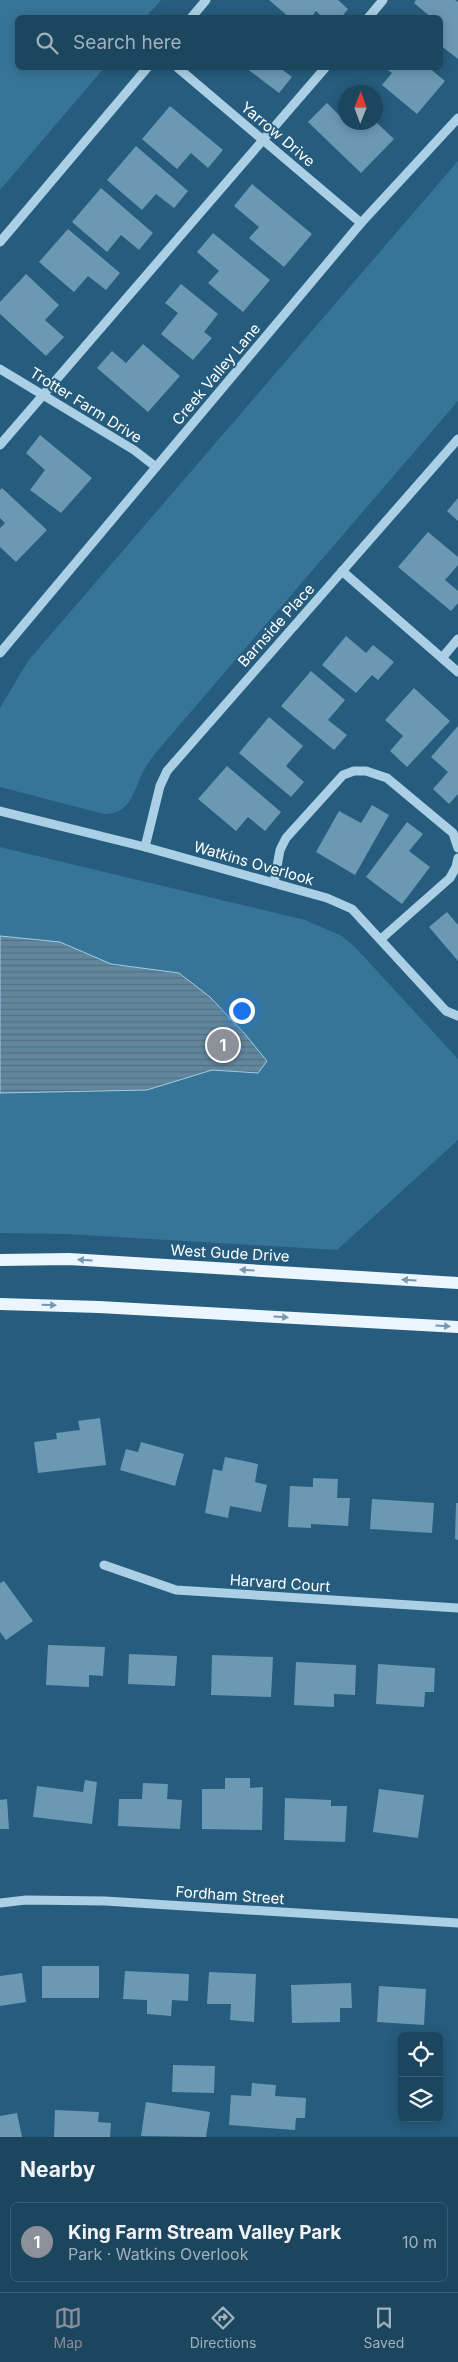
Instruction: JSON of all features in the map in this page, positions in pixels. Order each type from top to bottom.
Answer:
[{"type":"main road","name":"West Gude Drive","points":[[0,1260],[69,1259],[458,1284]]},
{"type":"main road","points":[[0,1304],[99,1306],[458,1327]]},
{"type":"street","points":[[194,15],[206,0]]},
{"type":"street","points":[[370,15],[383,0]]},
{"type":"street","points":[[0,242],[146,70]]},
{"type":"street","name":"Yarrow Drive","points":[[180,70],[361,223]]},
{"type":"street","points":[[0,445],[323,70]]},
{"type":"street","name":"Creek Valley Lane","points":[[0,653],[361,223],[458,118]]},
{"type":"street","name":"Trotter Farm Drive","points":[[0,369],[134,450],[156,467]]},
{"type":"street","name":"Barnside Place","points":[[145,847],[160,786],[167,772],[458,439]]},
{"type":"street","points":[[342,572],[458,672]]},
{"type":"street","points":[[442,658],[458,639]]},
{"type":"street","points":[[274,883],[280,850],[286,838],[343,775],[354,771],[366,771],[387,778],[453,833],[458,848]]},
{"type":"street","name":"Watkins Overlook","points":[[0,810],[145,847],[274,883],[327,898],[352,909],[446,1011],[458,1016]]},
{"type":"street","points":[[381,939],[450,878],[458,858]]},
{"type":"street","name":"Harvard Court","points":[[104,1564],[176,1590],[458,1608]]},
{"type":"street","name":"Fordham Street","points":[[0,1903],[26,1900],[105,1901],[458,1923]]},
{"type":"shaded area","points":[[0,0],[161,0],[148,15],[15,15],[15,70],[102,70],[0,190]]},
{"type":"shaded area","points":[[458,161],[458,401],[156,753],[145,769],[126,806],[113,813],[104,814],[0,787],[0,708],[28,661]]},
{"type":"shaded area","points":[[0,847],[305,920],[342,936],[355,947],[458,1059],[458,1140],[337,1250],[67,1234],[0,1233]]},
{"type":"shaded area","points":[[0,936],[60,942],[111,964],[179,973],[210,997],[267,1061],[258,1073],[212,1070],[147,1090],[0,1093]]},
{"type":"building","points":[[269,0],[338,0],[348,9],[343,15],[320,15],[316,11],[313,15],[286,15]]},
{"type":"building","points":[[416,0],[455,0],[458,2],[458,59],[443,47],[443,15],[428,15],[414,3]]},
{"type":"building","points":[[249,70],[283,70],[292,77],[279,93]]},
{"type":"building","points":[[388,70],[431,70],[445,81],[417,114],[382,85],[392,73]]},
{"type":"building","points":[[327,103],[338,114],[338,130],[383,129],[394,139],[361,173],[308,122]]},
{"type":"building","points":[[170,106],[223,150],[208,168],[191,153],[177,169],[142,139]]},
{"type":"building","points":[[136,146],[188,191],[174,208],[156,194],[142,210],[107,180]]},
{"type":"building","points":[[252,184],[312,234],[284,267],[249,238],[259,227],[234,206]]},
{"type":"building","points":[[101,188],[153,233],[139,250],[121,235],[107,252],[72,222]]},
{"type":"building","points":[[68,229],[120,273],[106,290],[88,276],[74,292],[39,262]]},
{"type":"building","points":[[213,233],[270,280],[243,312],[208,283],[219,271],[197,252]]},
{"type":"building","points":[[26,274],[59,305],[45,320],[64,337],[46,356],[0,314],[0,302]]},
{"type":"building","points":[[181,284],[218,314],[204,332],[212,338],[193,360],[161,334],[178,313],[165,303]]},
{"type":"building","points":[[143,344],[180,376],[148,412],[97,368],[112,351],[126,363]]},
{"type":"building","points":[[40,435],[92,478],[61,513],[30,490],[45,470],[26,453]]},
{"type":"building","points":[[2,488],[47,530],[16,562],[0,547],[0,528],[5,523],[0,518],[0,490]]},
{"type":"building","points":[[458,498],[458,521],[447,511]]},
{"type":"building","points":[[428,532],[458,557],[458,565],[445,580],[458,591],[458,603],[451,611],[398,567]]},
{"type":"building","points":[[346,636],[366,653],[373,645],[394,662],[378,680],[372,675],[356,693],[322,665]]},
{"type":"building","points":[[311,671],[345,700],[328,720],[347,735],[334,750],[281,706]]},
{"type":"building","points":[[414,688],[450,721],[407,767],[390,751],[403,736],[385,720]]},
{"type":"building","points":[[269,717],[303,746],[286,766],[304,782],[291,797],[239,753]]},
{"type":"building","points":[[458,726],[458,794],[449,804],[433,789],[448,772],[431,757]]},
{"type":"building","points":[[227,766],[281,812],[265,831],[248,817],[236,831],[198,799]]},
{"type":"building","points":[[372,805],[389,815],[355,875],[316,852],[339,811],[361,823]]},
{"type":"building","points":[[407,822],[423,834],[409,851],[430,867],[402,904],[366,877]]},
{"type":"building","points":[[447,912],[458,925],[458,961],[429,927]]},
{"type":"building","points":[[100,1418],[106,1465],[38,1473],[34,1442],[57,1439],[56,1433],[80,1430],[78,1421]]},
{"type":"building","points":[[141,1442],[184,1454],[175,1486],[120,1470],[126,1449],[138,1452]]},
{"type":"building","points":[[225,1457],[258,1464],[255,1482],[267,1485],[261,1512],[230,1506],[228,1518],[205,1513],[213,1469],[222,1471]]},
{"type":"building","points":[[313,1478],[338,1479],[337,1498],[350,1498],[348,1526],[311,1524],[311,1528],[288,1527],[290,1486],[313,1487]]},
{"type":"building","points":[[372,1499],[434,1503],[432,1533],[370,1529]]},
{"type":"building","points":[[456,1503],[458,1503],[458,1540],[455,1539]]},
{"type":"building","points":[[4,1581],[33,1621],[6,1640],[0,1632],[0,1583]]},
{"type":"building","points":[[48,1645],[105,1647],[103,1676],[89,1675],[89,1687],[46,1685]]},
{"type":"building","points":[[129,1654],[177,1656],[175,1686],[128,1684]]},
{"type":"building","points":[[212,1655],[273,1657],[271,1697],[211,1695]]},
{"type":"building","points":[[296,1662],[356,1665],[355,1695],[334,1694],[334,1707],[294,1705]]},
{"type":"building","points":[[378,1664],[435,1668],[434,1692],[425,1692],[424,1707],[376,1704]]},
{"type":"building","points":[[225,1778],[250,1778],[250,1788],[263,1787],[262,1830],[202,1829],[202,1789],[225,1789]]},
{"type":"building","points":[[85,1780],[97,1782],[92,1824],[33,1817],[37,1786],[83,1792]]},
{"type":"building","points":[[143,1783],[168,1784],[167,1799],[182,1800],[180,1829],[118,1826],[119,1799],[142,1799]]},
{"type":"building","points":[[379,1789],[424,1795],[418,1838],[373,1832]]},
{"type":"building","points":[[285,1798],[331,1800],[331,1806],[347,1806],[345,1842],[284,1840]]},
{"type":"building","points":[[7,1799],[9,1829],[0,1829],[0,1800]]},
{"type":"building","points":[[42,1966],[99,1966],[99,1998],[42,1998]]},
{"type":"building","points":[[125,1971],[189,1974],[188,2001],[172,2000],[171,2016],[147,2014],[147,2000],[123,1999]]},
{"type":"building","points":[[209,1972],[256,1974],[254,2022],[230,2020],[231,2004],[207,2004]]},
{"type":"building","points":[[22,1973],[26,2002],[0,2006],[0,1976]]},
{"type":"building","points":[[351,1983],[352,2008],[340,2008],[340,2022],[292,2023],[291,1985]]},
{"type":"building","points":[[379,1986],[426,1989],[424,2025],[377,2022]]},
{"type":"building","points":[[173,2065],[215,2066],[214,2093],[172,2092]]},
{"type":"building","points":[[252,2083],[276,2085],[275,2096],[306,2098],[305,2118],[296,2118],[295,2130],[229,2125],[231,2095],[251,2096]]},
{"type":"building","points":[[146,2102],[210,2112],[206,2137],[141,2136]]},
{"type":"building","points":[[55,2110],[99,2112],[98,2122],[111,2123],[110,2137],[54,2137]]},
{"type":"building","points":[[17,2113],[22,2137],[0,2137],[0,2116]]},
{"type":"place","name":"King Farm Stream Valley Park","points":[[223,1045]]}]
